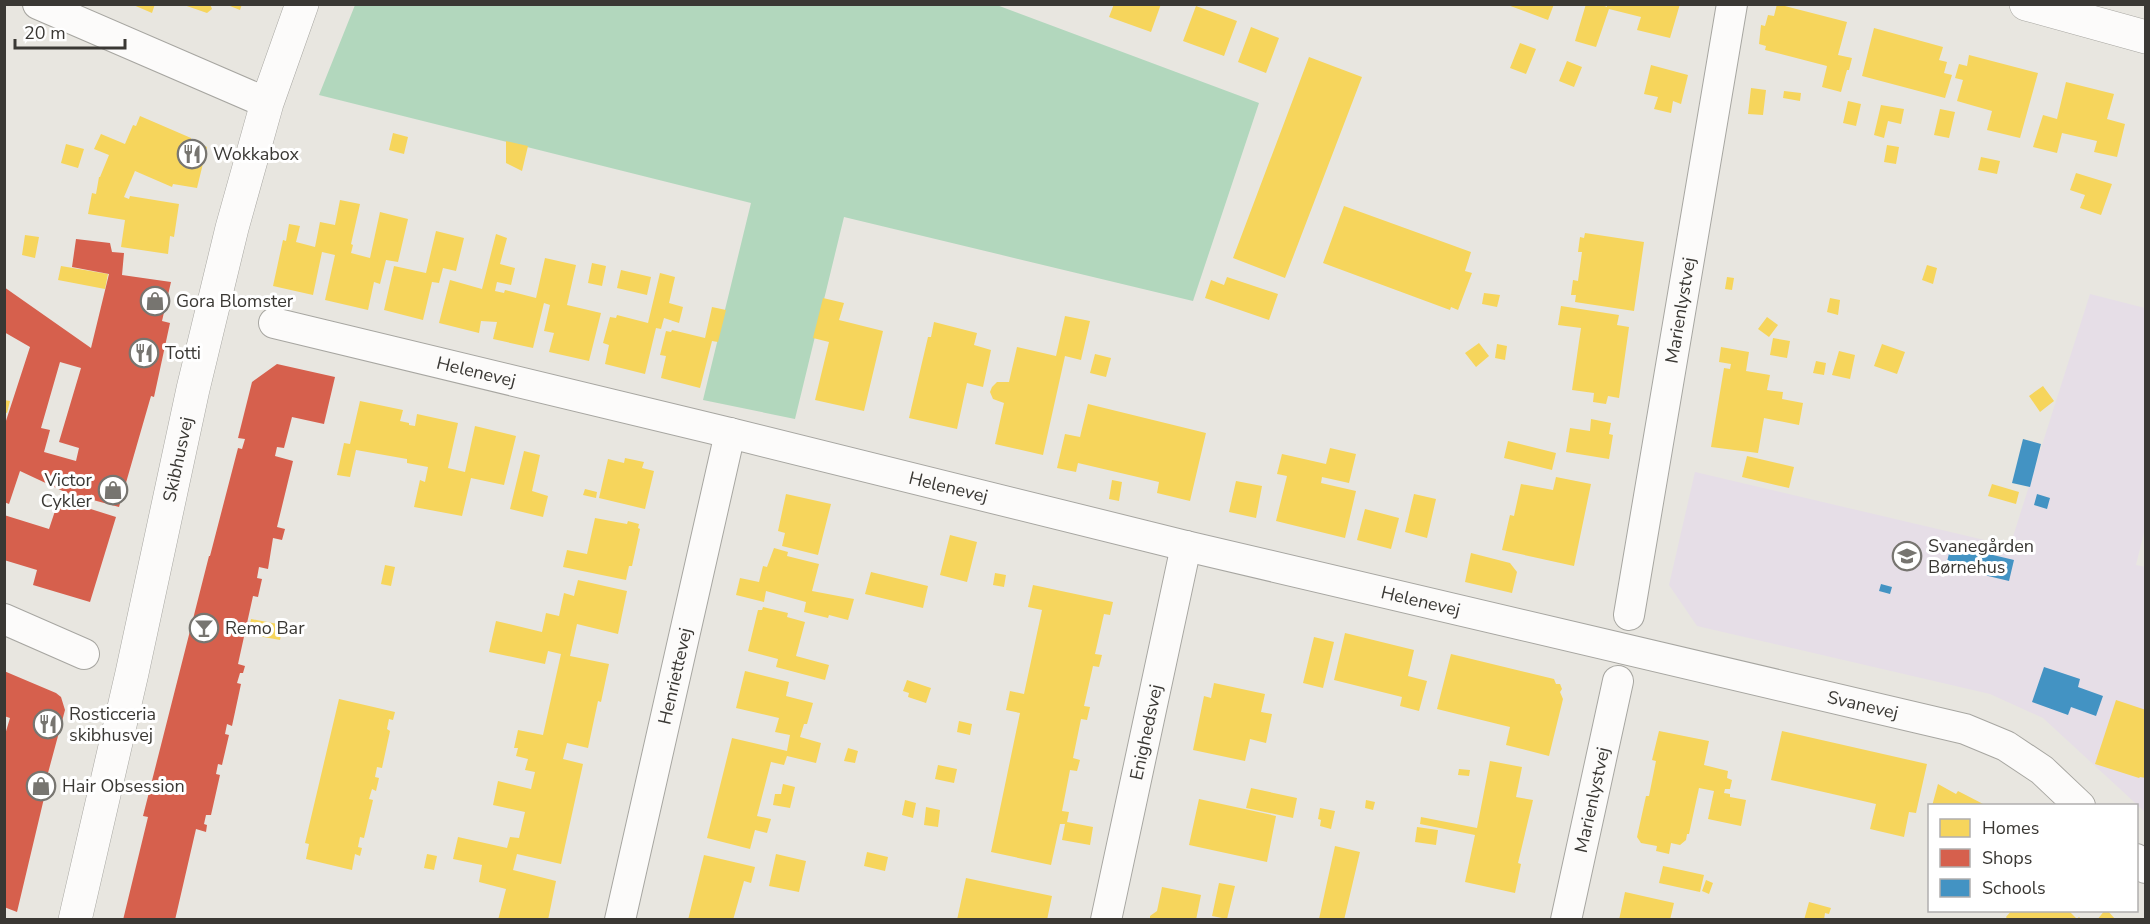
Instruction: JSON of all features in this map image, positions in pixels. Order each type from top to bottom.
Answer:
[{"type":"street","points":[[38,4],[267,103]]},
{"type":"street","name":"Skibhusvej","points":[[75,920],[132,673],[193,389],[232,228],[267,103],[302,4]]},
{"type":"street","name":"Marienlystvej","points":[[1629,615],[1732,4]]},
{"type":"street","points":[[2026,4],[2145,37]]},
{"type":"street","name":"Helenevej","points":[[274,323],[730,432],[1186,546],[1623,650]]},
{"type":"street","name":"Henriettevej","points":[[620,920],[730,432]]},
{"type":"street","name":"Enighedsvej","points":[[1106,920],[1186,546]]},
{"type":"street","points":[[4,619],[84,654]]},
{"type":"street","name":"Svanevej","points":[[1623,650],[1965,729],[2006,746],[2042,770],[2078,804]]},
{"type":"street","name":"Marienlystvej","points":[[1566,920],[1618,681]]},
{"type":"shaded area","name":"Svanegården Børnehus","points":[[2090,294],[2145,308],[2146,525],[2136,565],[2146,567],[2145,812],[2043,718],[1990,694],[1697,626],[1669,585],[1695,472],[2010,546]]},
{"type":"green space","points":[[994,4],[1259,103],[1193,301],[844,217],[795,419],[703,400],[751,203],[319,95],[355,5]]},
{"type":"building: Homes","points":[[131,4],[155,4],[152,13]]},
{"type":"building: Homes","points":[[181,4],[210,4],[212,9],[207,13]]},
{"type":"building: Homes","points":[[225,4],[242,4],[240,10]]},
{"type":"building: Homes","points":[[1114,4],[1161,4],[1151,32],[1109,17]]},
{"type":"building: Homes","points":[[1505,4],[1554,4],[1548,20]]},
{"type":"building: Homes","points":[[1586,4],[1599,4],[1607,7],[1607,4],[1680,4],[1670,38],[1637,30],[1641,17],[1609,9],[1596,47],[1575,41]]},
{"type":"building: Homes","points":[[1777,4],[1847,22],[1838,55],[1852,58],[1841,92],[1822,87],[1827,66],[1765,50],[1766,46],[1759,44],[1761,25],[1765,26],[1768,15],[1774,16]]},
{"type":"building: Homes","points":[[1196,6],[1237,21],[1224,56],[1183,41]]},
{"type":"building: Homes","points":[[1251,27],[1279,38],[1266,73],[1238,62]]},
{"type":"building: Homes","points":[[1874,28],[1943,47],[1939,60],[1947,62],[1944,73],[1952,75],[1945,98],[1862,76]]},
{"type":"building: Homes","points":[[1520,43],[1536,49],[1526,74],[1510,68]]},
{"type":"building: Homes","points":[[1969,55],[2038,73],[2020,138],[1987,130],[1992,111],[1957,101],[1963,80],[1955,78],[1959,64],[1967,66]]},
{"type":"building: Homes","points":[[1309,57],[1362,77],[1285,278],[1233,258]]},
{"type":"building: Homes","points":[[1567,61],[1582,67],[1574,87],[1559,81]]},
{"type":"building: Homes","points":[[1651,65],[1688,75],[1681,104],[1673,101],[1671,113],[1654,109],[1658,97],[1644,94]]},
{"type":"building: Homes","points":[[2066,82],[2114,94],[2107,119],[2125,124],[2117,157],[2094,152],[2097,141],[2062,133],[2057,153],[2033,147],[2043,115],[2057,119]]},
{"type":"building: Homes","points":[[1751,88],[1766,90],[1763,115],[1748,114]]},
{"type":"building: Homes","points":[[1784,91],[1801,93],[1800,101],[1783,98]]},
{"type":"building: Homes","points":[[1848,101],[1861,104],[1856,126],[1843,123]]},
{"type":"building: Homes","points":[[1881,105],[1904,109],[1901,124],[1888,121],[1884,138],[1874,135]]},
{"type":"building: Homes","points":[[1940,109],[1955,112],[1949,138],[1934,135]]},
{"type":"building: Homes","points":[[140,116],[207,147],[197,188],[173,184],[172,187],[135,171],[124,197],[179,204],[174,237],[170,236],[168,254],[121,247],[125,220],[88,214],[92,193],[96,194],[99,177],[109,155],[94,149],[101,134],[125,144],[133,125],[136,126]]},
{"type":"building: Homes","points":[[393,133],[408,137],[404,154],[389,150]]},
{"type":"building: Homes","points":[[506,141],[528,146],[522,171],[506,163]]},
{"type":"building: Homes","points":[[66,144],[84,149],[78,168],[61,163]]},
{"type":"building: Homes","points":[[1887,145],[1899,147],[1896,164],[1884,162]]},
{"type":"building: Homes","points":[[1981,157],[2000,161],[1997,174],[1978,170]]},
{"type":"building: Homes","points":[[2076,173],[2112,184],[2101,215],[2080,208],[2085,195],[2070,190]]},
{"type":"building: Homes","points":[[340,200],[360,204],[351,253],[370,258],[380,212],[408,219],[398,262],[386,260],[380,284],[374,282],[368,310],[325,300],[335,255],[322,252],[313,295],[273,286],[283,240],[286,241],[289,224],[300,226],[296,242],[315,247],[320,222],[335,225]]},
{"type":"building: Homes","points":[[1344,206],[1471,252],[1465,271],[1472,273],[1458,310],[1451,307],[1450,310],[1323,263]]},
{"type":"building: Homes","points":[[436,231],[464,238],[456,271],[443,268],[439,283],[432,282],[423,320],[384,310],[394,266],[426,273]]},
{"type":"building: Homes","points":[[1585,233],[1644,242],[1634,311],[1575,302],[1576,295],[1571,295],[1573,280],[1578,281],[1582,252],[1578,252],[1580,237],[1584,238]]},
{"type":"building: Homes","points":[[496,234],[507,238],[500,264],[515,268],[511,285],[497,282],[495,291],[504,293],[505,290],[536,298],[545,258],[576,265],[567,305],[601,313],[589,361],[549,352],[554,333],[544,331],[550,305],[544,303],[533,348],[493,339],[497,322],[481,321],[479,333],[439,323],[450,280],[482,289]]},
{"type":"building: Homes","points":[[25,235],[39,237],[35,258],[22,255]]},
{"type":"building: Homes","points":[[592,263],[606,266],[602,286],[588,283]]},
{"type":"building: Homes","points":[[1927,265],[1937,268],[1933,284],[1922,280]]},
{"type":"building: Homes","points":[[61,266],[108,274],[105,289],[58,280]]},
{"type":"building: Homes","points":[[621,270],[651,277],[647,295],[617,288]]},
{"type":"building: Homes","points":[[660,273],[675,277],[669,303],[683,307],[679,323],[664,318],[661,329],[656,328],[645,374],[605,364],[609,345],[603,343],[610,317],[616,318],[617,315],[648,323]]},
{"type":"building: Homes","points":[[1227,277],[1278,294],[1269,320],[1205,298],[1211,280],[1224,285]]},
{"type":"building: Homes","points":[[1727,277],[1734,278],[1732,290],[1725,289]]},
{"type":"building: Homes","points":[[1484,293],[1500,295],[1497,307],[1482,304]]},
{"type":"building: Homes","points":[[823,298],[844,303],[839,320],[883,331],[864,411],[815,400],[829,342],[813,338]]},
{"type":"building: Homes","points":[[1830,298],[1840,300],[1838,315],[1827,312]]},
{"type":"building: Homes","points":[[1561,306],[1619,315],[1617,325],[1629,327],[1619,398],[1608,396],[1606,404],[1593,402],[1594,393],[1572,390],[1581,328],[1558,325]]},
{"type":"building: Homes","points":[[712,307],[726,310],[718,342],[712,341],[700,388],[661,378],[666,356],[660,355],[666,331],[671,332],[672,330],[705,338]]},
{"type":"building: Homes","points":[[1065,316],[1090,321],[1081,360],[1065,356],[1043,455],[995,444],[1004,403],[993,399],[990,392],[992,387],[997,382],[1009,382],[1017,347],[1056,356]]},
{"type":"building: Homes","points":[[1767,317],[1778,325],[1769,337],[1758,329]]},
{"type":"building: Homes","points":[[934,322],[977,333],[974,345],[991,350],[983,387],[967,383],[957,429],[909,418],[928,337],[931,337]]},
{"type":"building: Homes","points":[[1773,338],[1790,341],[1787,358],[1770,355]]},
{"type":"building: Homes","points":[[1479,343],[1489,356],[1476,367],[1465,353]]},
{"type":"building: Homes","points":[[1497,344],[1507,346],[1505,360],[1495,358]]},
{"type":"building: Homes","points":[[1882,344],[1905,352],[1897,374],[1874,366]]},
{"type":"building: Homes","points":[[1721,347],[1749,352],[1746,371],[1770,375],[1767,390],[1783,392],[1782,399],[1803,403],[1799,425],[1764,418],[1758,453],[1711,447],[1724,368],[1730,369],[1731,364],[1719,362]]},
{"type":"building: Homes","points":[[1839,351],[1855,355],[1850,379],[1832,375]]},
{"type":"building: Homes","points":[[1095,354],[1111,358],[1106,377],[1090,373]]},
{"type":"building: Homes","points":[[1816,361],[1826,363],[1824,375],[1813,373]]},
{"type":"building: Homes","points":[[2043,386],[2054,401],[2040,412],[2029,396]]},
{"type":"building: Homes","points":[[4,400],[10,401],[7,413],[4,412]]},
{"type":"building: Homes","points":[[360,401],[403,410],[400,421],[409,423],[409,425],[415,426],[417,414],[458,423],[448,468],[465,472],[475,426],[516,436],[504,485],[471,478],[462,516],[414,507],[420,480],[425,482],[428,467],[407,463],[407,459],[356,450],[350,477],[337,475],[344,443],[350,444]]},
{"type":"building: Homes","points":[[1088,404],[1206,433],[1190,501],[1157,493],[1159,482],[1078,463],[1076,472],[1057,468],[1065,434],[1080,437]]},
{"type":"building: Homes","points":[[1591,419],[1611,423],[1609,434],[1613,435],[1609,459],[1566,452],[1570,428],[1590,431]]},
{"type":"building: Homes","points":[[1508,441],[1556,453],[1552,470],[1504,458]]},
{"type":"building: Homes","points":[[1330,448],[1356,454],[1349,483],[1322,477],[1321,483],[1356,491],[1345,538],[1276,521],[1287,476],[1277,474],[1282,454],[1326,464]]},
{"type":"building: Homes","points":[[524,451],[540,455],[532,491],[548,496],[543,517],[510,509]]},
{"type":"building: Homes","points":[[1747,456],[1794,467],[1789,488],[1742,477]]},
{"type":"building: Homes","points":[[625,458],[644,462],[642,468],[654,471],[645,509],[599,498],[608,459],[624,463]]},
{"type":"building: Homes","points":[[1556,477],[1591,484],[1574,566],[1502,550],[1510,515],[1514,516],[1521,484],[1553,490]]},
{"type":"building: Homes","points":[[1112,480],[1122,482],[1119,501],[1109,499]]},
{"type":"building: Homes","points":[[1236,481],[1262,486],[1256,518],[1229,512]]},
{"type":"building: Homes","points":[[1992,484],[2019,492],[2016,504],[1988,496]]},
{"type":"building: Homes","points":[[585,489],[597,492],[596,498],[583,495]]},
{"type":"building: Homes","points":[[786,494],[831,504],[818,555],[782,546],[785,533],[778,531]]},
{"type":"building: Homes","points":[[1414,494],[1436,499],[1427,538],[1405,532]]},
{"type":"building: Homes","points":[[1365,509],[1399,518],[1391,549],[1357,540]]},
{"type":"building: Homes","points":[[595,518],[639,524],[640,529],[632,566],[629,566],[626,580],[563,567],[567,550],[587,554]]},
{"type":"building: Homes","points":[[950,535],[977,542],[967,582],[940,575]]},
{"type":"building: Homes","points":[[774,548],[788,552],[787,556],[819,564],[812,591],[854,599],[848,620],[804,612],[806,602],[766,591],[764,602],[736,595],[740,578],[759,582],[763,566],[767,567]]},
{"type":"building: Homes","points":[[1471,553],[1510,563],[1517,572],[1512,593],[1465,582]]},
{"type":"building: Homes","points":[[385,565],[395,567],[391,586],[381,584]]},
{"type":"building: Homes","points":[[871,572],[928,586],[923,608],[865,594]]},
{"type":"building: Homes","points":[[995,573],[1006,575],[1004,587],[993,585]]},
{"type":"building: Homes","points":[[578,580],[627,591],[618,634],[577,624],[570,656],[609,664],[588,748],[567,743],[563,759],[583,764],[561,864],[517,854],[513,870],[556,881],[548,920],[498,920],[506,889],[479,882],[482,865],[453,859],[458,837],[507,848],[510,837],[519,838],[525,812],[493,805],[498,781],[531,789],[535,772],[525,770],[528,759],[516,756],[518,748],[514,748],[518,730],[543,735],[561,654],[548,651],[545,664],[489,652],[496,621],[542,632],[546,613],[559,616],[564,593],[574,596]]},
{"type":"building: Homes","points":[[1033,585],[1113,602],[1110,615],[1104,614],[1095,654],[1102,655],[1099,667],[1093,666],[1084,706],[1090,707],[1087,720],[1081,719],[1073,758],[1080,760],[1077,771],[1070,770],[1062,811],[1069,812],[1067,822],[1093,827],[1090,845],[1062,840],[1065,824],[1060,824],[1051,865],[991,852],[1020,713],[1006,710],[1010,691],[1024,694],[1042,610],[1028,607]]},
{"type":"building: Homes","points":[[763,607],[788,613],[787,617],[805,622],[796,656],[829,665],[825,680],[776,667],[778,659],[748,651],[758,610],[762,610]]},
{"type":"building: Homes","points":[[251,619],[283,625],[280,640],[248,634]]},
{"type":"building: Homes","points":[[1345,633],[1414,650],[1408,676],[1427,681],[1419,711],[1400,706],[1402,697],[1334,680]]},
{"type":"building: Homes","points":[[1314,637],[1334,642],[1323,688],[1303,683]]},
{"type":"building: Homes","points":[[1451,654],[1554,679],[1556,684],[1560,684],[1563,699],[1549,756],[1506,745],[1510,727],[1437,709]]},
{"type":"building: Homes","points":[[745,671],[789,682],[786,696],[813,703],[807,724],[804,724],[800,737],[821,743],[816,763],[787,756],[784,765],[771,762],[757,816],[771,819],[767,833],[755,830],[750,849],[707,838],[732,738],[787,751],[790,735],[775,732],[779,718],[736,708]]},
{"type":"building: Homes","points":[[907,680],[931,688],[926,703],[908,697],[909,693],[903,691]]},
{"type":"building: Homes","points":[[1214,683],[1265,694],[1261,712],[1272,714],[1266,743],[1250,739],[1245,761],[1193,750],[1204,696],[1211,698]]},
{"type":"building: Homes","points":[[339,699],[395,712],[393,720],[389,719],[387,729],[390,731],[382,768],[377,767],[375,777],[379,778],[376,791],[372,789],[369,799],[373,800],[364,838],[360,837],[358,847],[362,848],[360,856],[355,854],[352,870],[306,859],[309,844],[305,843]]},
{"type":"building: Homes","points":[[2116,700],[2146,710],[2146,778],[2139,778],[2095,764]]},
{"type":"building: Homes","points":[[959,721],[972,724],[970,735],[957,732]]},
{"type":"building: Homes","points":[[1659,731],[1709,741],[1704,765],[1728,771],[1727,778],[1732,780],[1730,789],[1725,789],[1724,793],[1730,794],[1730,797],[1746,800],[1741,826],[1708,819],[1714,791],[1699,788],[1686,840],[1680,845],[1671,843],[1669,854],[1656,851],[1657,846],[1641,843],[1637,837],[1646,796],[1649,796],[1656,761],[1652,760]]},
{"type":"building: Homes","points":[[1782,731],[1927,764],[1916,813],[1909,812],[1904,837],[1870,829],[1876,804],[1771,780]]},
{"type":"building: Homes","points":[[848,748],[858,751],[855,763],[844,761]]},
{"type":"building: Homes","points":[[1490,761],[1522,767],[1516,797],[1533,800],[1518,863],[1521,864],[1515,893],[1465,882],[1475,835],[1420,824],[1421,817],[1477,828]]},
{"type":"building: Homes","points":[[938,765],[957,769],[954,783],[935,779]]},
{"type":"building: Homes","points":[[1459,769],[1470,770],[1469,776],[1458,775]]},
{"type":"building: Homes","points":[[783,784],[795,787],[790,808],[773,805],[775,794],[781,794]]},
{"type":"building: Homes","points":[[1938,784],[1956,794],[1958,791],[1983,804],[1933,804]]},
{"type":"building: Homes","points":[[1251,788],[1297,798],[1293,818],[1246,808]]},
{"type":"building: Homes","points":[[1199,799],[1276,816],[1267,862],[1189,845]]},
{"type":"building: Homes","points":[[905,800],[916,803],[913,818],[902,815]]},
{"type":"building: Homes","points":[[1366,800],[1375,802],[1373,810],[1365,808]]},
{"type":"building: Homes","points":[[926,807],[940,810],[938,827],[924,825]]},
{"type":"building: Homes","points":[[1320,808],[1335,811],[1331,829],[1320,826],[1321,820],[1318,819]]},
{"type":"building: Homes","points":[[1417,827],[1438,830],[1436,845],[1415,842]]},
{"type":"building: Homes","points":[[1335,846],[1360,852],[1344,920],[1322,920],[1319,919]]},
{"type":"building: Homes","points":[[867,852],[888,857],[885,871],[864,866]]},
{"type":"building: Homes","points":[[427,854],[437,856],[434,870],[424,868]]},
{"type":"building: Homes","points":[[776,854],[806,861],[799,892],[769,886]]},
{"type":"building: Homes","points":[[704,855],[755,867],[751,883],[744,881],[733,920],[688,920]]},
{"type":"building: Homes","points":[[1663,866],[1704,875],[1700,892],[1659,883]]},
{"type":"building: Homes","points":[[966,878],[1052,896],[1047,920],[957,920]]},
{"type":"building: Homes","points":[[1706,880],[1713,883],[1709,894],[1702,891]]},
{"type":"building: Homes","points":[[1219,883],[1235,886],[1227,919],[1212,916]]},
{"type":"building: Homes","points":[[1162,887],[1201,895],[1196,920],[1150,920],[1150,916],[1157,911]]},
{"type":"building: Homes","points":[[1625,892],[1674,903],[1670,920],[1619,920]]},
{"type":"building: Homes","points":[[1809,902],[1831,908],[1829,914],[1825,913],[1824,920],[1804,920]]},
{"type":"building: Homes","points":[[2010,912],[2070,912],[2077,919],[2079,917],[2082,920],[2008,920],[2006,917]]},
{"type":"building: Homes","points":[[2103,912],[2109,912],[2116,920],[2097,920]]},
{"type":"building: Shops","points":[[76,239],[110,243],[112,252],[124,253],[122,275],[171,282],[162,321],[170,323],[154,397],[151,396],[119,507],[67,493],[20,471],[9,504],[4,502],[4,427],[30,347],[4,332],[4,287],[91,348],[109,274],[72,267]],"holes":[[[60,362],[81,368],[59,442],[79,448],[76,461],[44,452],[50,430],[41,428]]]},
{"type":"building: Shops","points":[[277,364],[335,377],[324,424],[292,417],[284,448],[277,447],[275,456],[293,461],[277,527],[285,529],[282,540],[273,538],[268,569],[259,567],[257,578],[262,579],[258,597],[253,596],[238,664],[245,666],[237,683],[241,684],[232,726],[227,724],[225,734],[229,735],[222,765],[218,764],[216,774],[220,775],[211,815],[206,815],[204,824],[207,825],[206,832],[196,829],[175,920],[123,920],[148,817],[143,816],[238,448],[242,449],[245,439],[238,438],[252,382]]},
{"type":"building: Shops","points":[[59,499],[116,517],[90,602],[33,585],[37,570],[4,560],[4,515],[49,529]]},
{"type":"building: Shops","points":[[4,671],[56,693],[61,697],[65,710],[48,773],[50,773],[17,912],[4,907],[4,738],[10,718],[4,716]]},
{"type":"building: Schools","points":[[2023,439],[2041,444],[2030,487],[2012,483]]},
{"type":"building: Schools","points":[[2037,494],[2050,498],[2047,509],[2034,505]]},
{"type":"building: Schools","points":[[1951,545],[2014,560],[2009,581],[1946,566]]},
{"type":"building: Schools","points":[[1881,584],[1892,587],[1890,594],[1879,591]]},
{"type":"building: Schools","points":[[2044,667],[2080,679],[2078,687],[2103,696],[2096,716],[2071,707],[2068,715],[2032,702]]},
{"type":"place","name":"Wokkabox","points":[[192,154]]},
{"type":"place","name":"Gora Blomster","points":[[155,301]]},
{"type":"place","name":"Totti","points":[[144,353]]},
{"type":"place","name":"Victor Cykler","points":[[113,490]]},
{"type":"place","name":"Svanegården Børnehus","points":[[1907,556]]},
{"type":"place","name":"Remo Bar","points":[[204,628]]},
{"type":"place","name":"Rosticceria skibhusvej","points":[[48,724]]},
{"type":"place","name":"Hair Obsession","points":[[41,786]]}]
